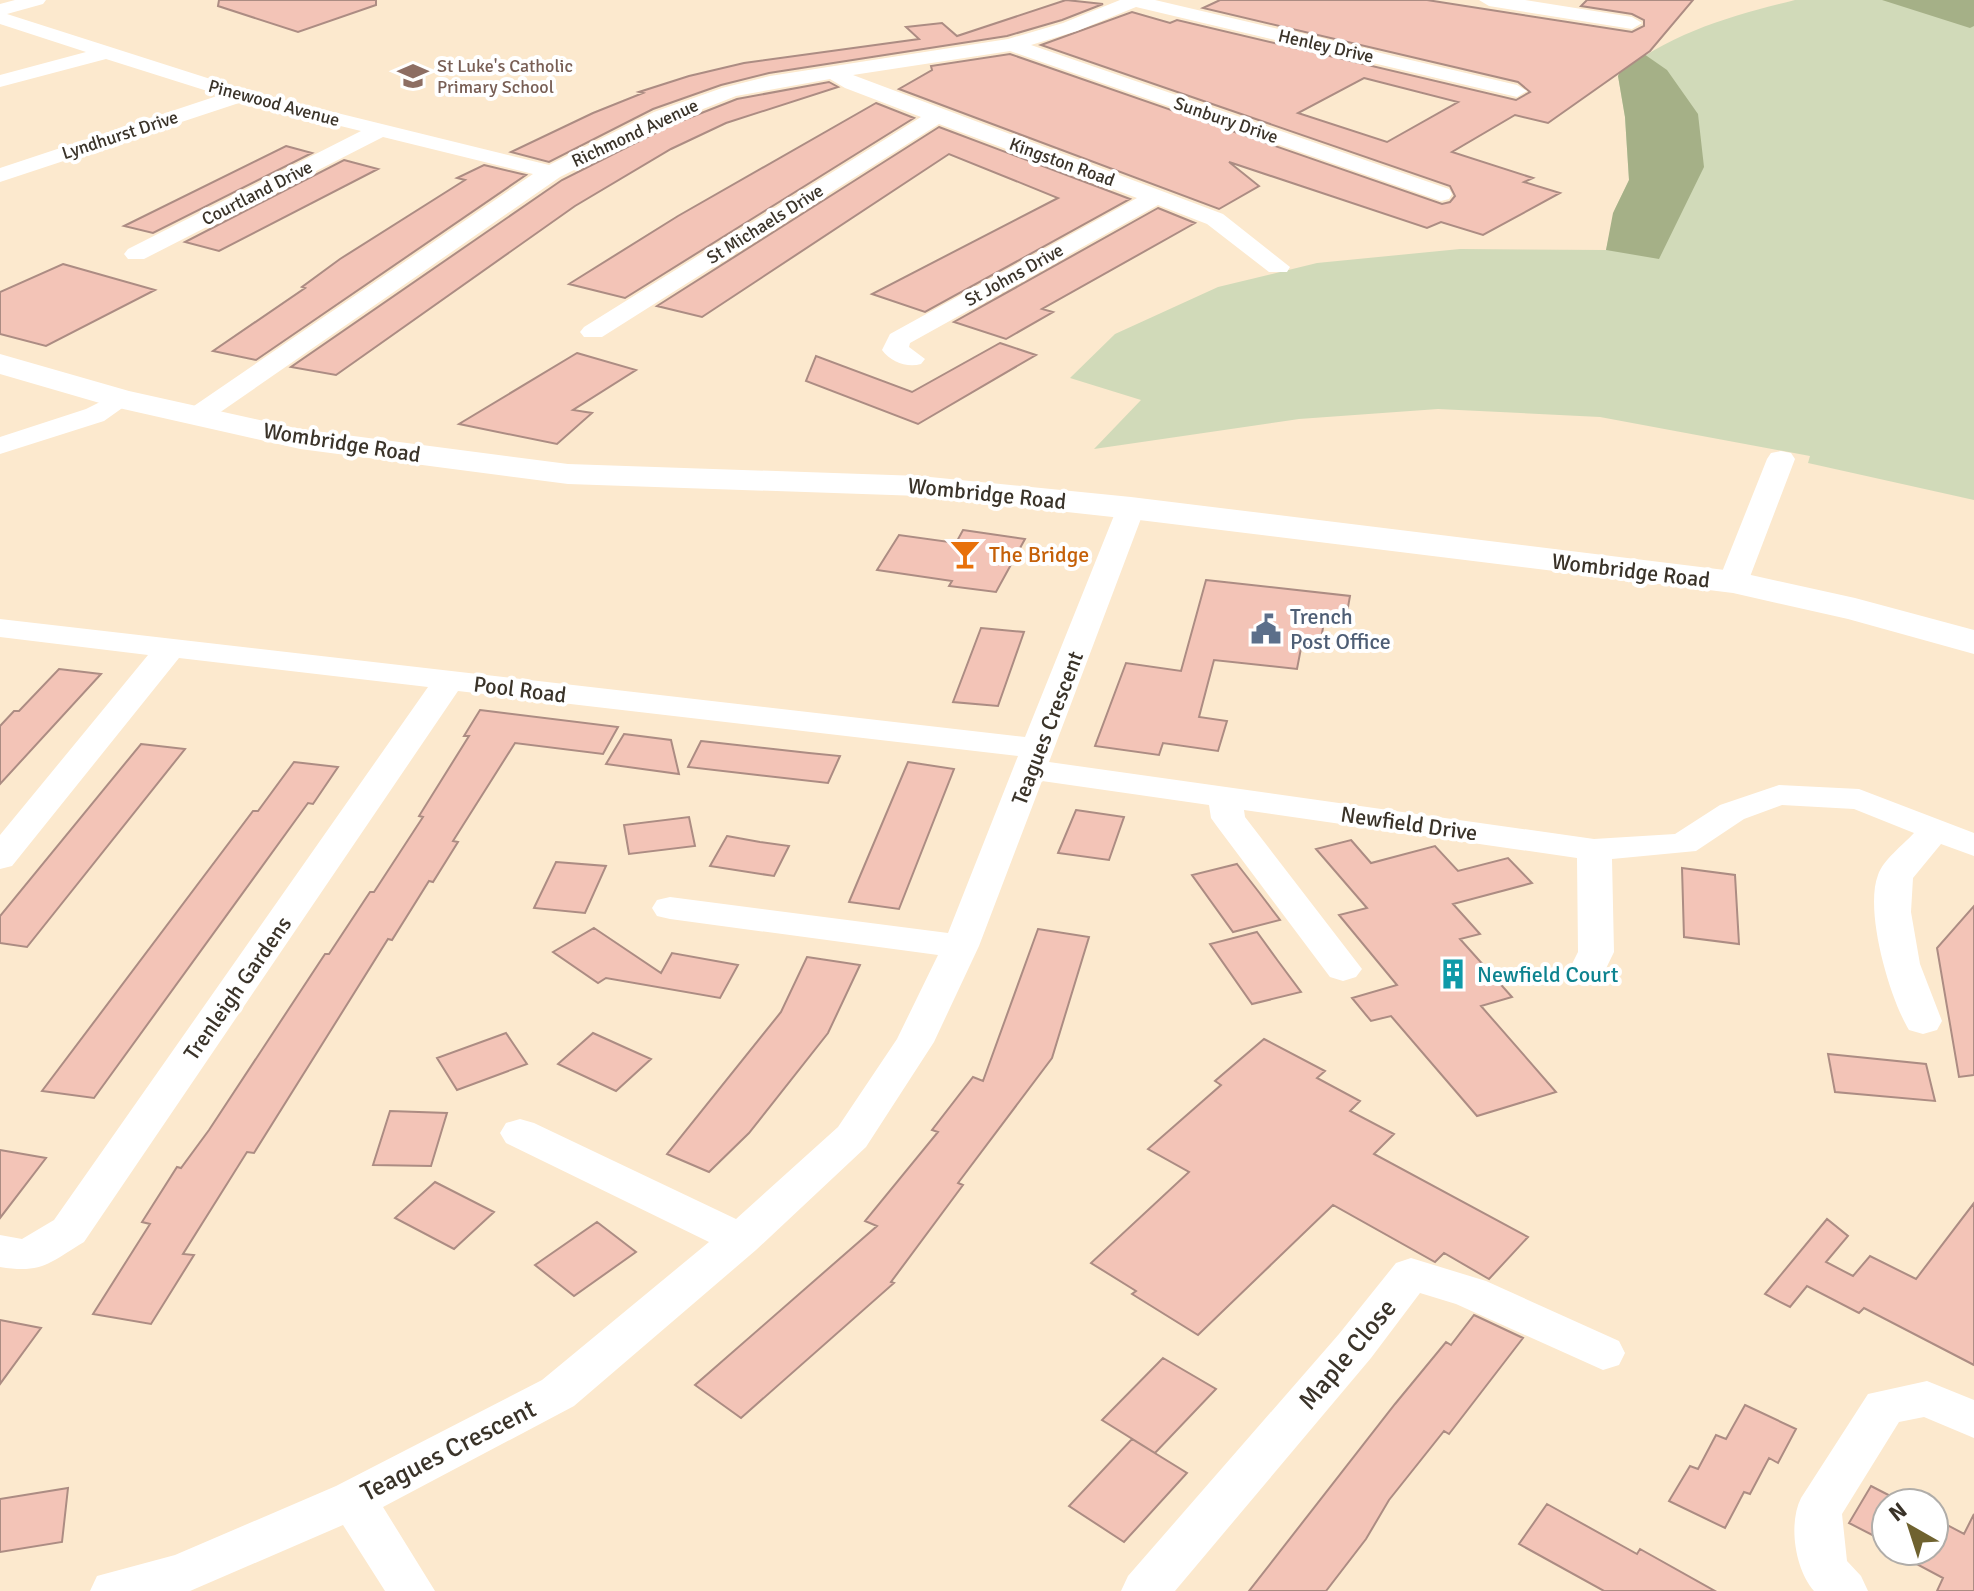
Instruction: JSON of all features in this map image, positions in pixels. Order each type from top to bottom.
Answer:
[{"type":"street","points":[[0,10],[36,0]]},
{"type":"street","name":"Richmond Avenue","points":[[197,416],[552,172],[662,117],[729,92],[770,82],[1011,45],[1070,27],[1136,0]]},
{"type":"street","name":"Henley Drive","points":[[1136,0],[1517,91]]},
{"type":"street","points":[[1489,0],[1632,23]]},
{"type":"street","name":"Pinewood Avenue","points":[[0,18],[241,95],[552,172]]},
{"type":"street","name":"Sunbury Drive","points":[[1011,45],[1441,194]]},
{"type":"street","points":[[0,81],[104,53]]},
{"type":"street","name":"Kingston Road","points":[[835,73],[852,84],[1215,219],[1278,267]]},
{"type":"street","name":"Lyndhurst Drive","points":[[0,175],[241,95]]},
{"type":"street","name":"St Michaels Drive","points":[[593,332],[937,116]]},
{"type":"street","name":"Courtland Drive","points":[[136,254],[378,131]]},
{"type":"street","name":"St Johns Drive","points":[[912,359],[895,350],[899,339],[1156,197]]},
{"type":"street","name":"Wombridge Road","points":[[0,364],[122,399],[300,439],[568,474],[904,485],[1131,508],[1733,582],[1855,609],[1974,642]]},
{"type":"street","points":[[0,446],[95,415],[122,399]]},
{"type":"street","points":[[1733,582],[1781,459]]},
{"type":"street","name":"Teagues Crescent","points":[[114,1591],[183,1573],[353,1500],[558,1393],[741,1239],[852,1137],[915,1042],[961,946],[1036,760],[1131,508]]},
{"type":"street","name":"Pool Road","points":[[0,628],[449,681],[1036,760]]},
{"type":"street","points":[[0,858],[172,646]]},
{"type":"street","name":"Trenleigh Gardens","points":[[0,1251],[28,1256],[69,1231],[449,681]]},
{"type":"street","name":"Newfield Drive","points":[[1036,760],[1225,797],[1594,850],[1684,844],[1732,812],[1779,795],[1859,799],[1974,845]]},
{"type":"street","points":[[1225,797],[1228,818],[1343,969]]},
{"type":"street","points":[[1923,1021],[1901,964],[1893,912],[1895,876],[1936,829]]},
{"type":"street","points":[[1586,974],[1596,952],[1594,850]]},
{"type":"street","points":[[670,908],[961,946]]},
{"type":"street","points":[[520,1133],[741,1239]]},
{"type":"street","name":"Maple Close","points":[[1145,1591],[1373,1325],[1411,1274],[1471,1292],[1603,1353]]},
{"type":"street","points":[[1844,1591],[1824,1568],[1818,1512],[1884,1407],[1927,1399],[1974,1420]]},
{"type":"street","points":[[353,1500],[411,1591]]},
{"type":"green space","points":[[1795,0],[1974,0],[1974,500],[1808,463],[1810,456],[1600,417],[1438,409],[1299,419],[1094,449],[1141,400],[1070,378],[1115,334],[1218,287],[1317,263],[1460,249],[1606,250],[1615,209],[1629,180],[1625,117],[1618,76],[1637,61],[1679,37],[1724,20]]},
{"type":"green space","points":[[1882,0],[1974,0],[1974,26],[1970,28]]},
{"type":"green space","points":[[1644,54],[1667,70],[1698,114],[1704,167],[1659,259],[1606,250],[1613,213],[1629,180],[1625,117],[1618,76],[1621,69]]},
{"type":"building","points":[[219,0],[376,0],[376,5],[298,32],[218,6]]},
{"type":"building","points":[[1066,0],[1103,4],[1007,36],[769,73],[721,85],[653,109],[549,162],[511,152],[643,93],[639,92],[689,76],[744,63],[919,39],[906,27],[942,23],[957,36]]},
{"type":"building","points":[[1220,0],[1427,0],[1632,32],[1644,26],[1644,20],[1632,14],[1581,6],[1587,0],[1693,0],[1650,51],[1548,123],[1515,115],[1452,152],[1533,178],[1524,182],[1560,193],[1483,235],[1441,222],[1427,228],[1229,162],[1259,186],[1219,209],[899,89],[932,70],[931,66],[1010,54],[1442,204],[1450,202],[1455,196],[1450,186],[1041,45],[1132,12],[1516,100],[1530,92],[1518,82],[1203,8]],"holes":[[[1364,78],[1458,102],[1387,142],[1298,113]]]},
{"type":"building","points":[[829,82],[838,87],[726,123],[671,149],[575,206],[336,375],[291,367],[562,180],[671,125],[737,99]]},
{"type":"building","points":[[876,103],[914,118],[625,298],[569,284],[678,216]]},
{"type":"building","points":[[939,127],[1130,199],[925,312],[872,294],[1058,198],[949,154],[702,317],[657,306]]},
{"type":"building","points":[[286,146],[312,153],[153,233],[124,226]]},
{"type":"building","points":[[344,160],[378,169],[219,251],[185,242]]},
{"type":"building","points":[[484,165],[526,175],[256,360],[213,351],[305,288],[302,287],[340,259],[465,180],[457,178]]},
{"type":"building","points":[[1158,208],[1195,223],[1042,309],[1053,312],[1006,339],[954,322]]},
{"type":"building","points":[[63,264],[155,290],[46,346],[0,334],[0,292]]},
{"type":"building","points":[[1000,343],[1036,355],[918,424],[806,381],[816,356],[912,392]]},
{"type":"building","points":[[577,353],[636,370],[573,410],[592,413],[557,444],[459,424]]},
{"type":"building","name":"The Bridge","points":[[963,530],[1025,539],[996,592],[949,586],[952,581],[877,570],[899,535],[956,543]]},
{"type":"building","points":[[1206,580],[1350,596],[1345,624],[1324,622],[1320,645],[1302,643],[1297,669],[1214,660],[1199,717],[1227,721],[1218,751],[1163,743],[1159,755],[1095,746],[1126,663],[1181,671]]},
{"type":"building","points":[[981,628],[1024,632],[998,706],[953,702]]},
{"type":"building","points":[[59,669],[101,674],[0,784],[0,726],[14,711],[19,711]]},
{"type":"building","points":[[480,710],[618,727],[603,754],[515,743],[453,841],[458,842],[433,882],[429,881],[392,940],[388,939],[254,1153],[247,1152],[183,1254],[194,1255],[151,1324],[93,1314],[150,1224],[142,1222],[177,1167],[181,1168],[209,1130],[325,954],[329,954],[370,892],[374,892],[423,817],[419,816],[469,736],[464,736]]},
{"type":"building","points":[[624,734],[671,740],[679,774],[606,764]]},
{"type":"building","points":[[701,741],[840,756],[828,783],[688,767]]},
{"type":"building","points":[[141,744],[185,749],[27,947],[0,943],[0,916]]},
{"type":"building","points":[[294,762],[338,767],[313,804],[308,803],[94,1098],[42,1091],[253,811],[258,811]]},
{"type":"building","points":[[908,762],[954,769],[899,909],[849,902]]},
{"type":"building","points":[[1076,810],[1124,817],[1109,860],[1058,853]]},
{"type":"building","points":[[689,817],[695,846],[629,854],[624,825]]},
{"type":"building","points":[[727,836],[789,846],[774,876],[710,866]]},
{"type":"building","name":"Newfield Court","points":[[1351,840],[1371,863],[1435,846],[1458,871],[1508,858],[1532,883],[1453,904],[1480,934],[1460,939],[1512,997],[1481,1006],[1556,1092],[1477,1116],[1391,1016],[1371,1021],[1352,998],[1397,985],[1339,915],[1367,908],[1316,849]]},
{"type":"building","points":[[556,862],[606,866],[585,913],[534,908]]},
{"type":"building","points":[[1237,864],[1280,920],[1233,932],[1192,875]]},
{"type":"building","points":[[1682,868],[1735,875],[1739,944],[1684,937]]},
{"type":"building","points":[[1974,906],[1974,1075],[1959,1077],[1937,948]]},
{"type":"building","points":[[594,928],[661,973],[672,953],[738,965],[720,998],[606,978],[598,983],[553,952]]},
{"type":"building","points":[[1038,929],[1089,937],[1052,1058],[958,1183],[963,1185],[891,1282],[894,1283],[741,1418],[695,1385],[877,1226],[865,1221],[938,1132],[932,1130],[973,1077],[983,1081]]},
{"type":"building","points":[[1257,932],[1301,992],[1252,1004],[1210,944]]},
{"type":"building","points":[[807,957],[860,965],[828,1033],[749,1133],[709,1172],[667,1154],[781,1012]]},
{"type":"building","points":[[506,1033],[527,1064],[457,1090],[437,1058]]},
{"type":"building","points":[[593,1033],[651,1059],[616,1091],[558,1064]]},
{"type":"building","points":[[1264,1039],[1325,1071],[1317,1078],[1360,1101],[1350,1111],[1394,1134],[1374,1154],[1528,1237],[1489,1279],[1444,1253],[1435,1262],[1333,1205],[1198,1335],[1132,1294],[1136,1291],[1091,1263],[1189,1172],[1148,1149],[1221,1085],[1215,1081]]},
{"type":"building","points":[[1828,1054],[1926,1064],[1935,1101],[1835,1092]]},
{"type":"building","points":[[390,1111],[447,1113],[431,1166],[373,1165]]},
{"type":"building","points":[[0,1150],[46,1158],[0,1218]]},
{"type":"building","points":[[435,1182],[494,1212],[454,1249],[395,1218]]},
{"type":"building","points":[[1974,1203],[1974,1365],[1864,1308],[1859,1313],[1807,1286],[1790,1307],[1765,1294],[1827,1219],[1848,1236],[1826,1262],[1853,1276],[1870,1256],[1916,1279]]},
{"type":"building","points":[[597,1222],[636,1252],[574,1296],[535,1265]]},
{"type":"building","points":[[1474,1315],[1523,1338],[1449,1434],[1444,1431],[1389,1500],[1366,1539],[1326,1591],[1249,1591],[1395,1404],[1446,1342],[1451,1345]]},
{"type":"building","points":[[0,1320],[41,1328],[0,1384]]},
{"type":"building","points":[[1163,1358],[1216,1389],[1155,1453],[1102,1420]]},
{"type":"building","points":[[1745,1405],[1796,1429],[1778,1463],[1769,1458],[1750,1494],[1744,1492],[1725,1528],[1669,1501],[1690,1466],[1698,1469],[1716,1435],[1726,1439]]},
{"type":"building","points":[[1132,1439],[1187,1473],[1124,1542],[1069,1506]]},
{"type":"building","points":[[68,1488],[62,1542],[0,1552],[0,1499]]},
{"type":"building","points":[[1870,1488],[1870,1534],[1849,1523]]},
{"type":"building","points":[[1547,1504],[1637,1554],[1640,1549],[1715,1591],[1604,1591],[1519,1544]]},
{"type":"building","points":[[1974,1514],[1974,1591],[1937,1591],[1943,1578],[1922,1567],[1950,1567],[1950,1527],[1964,1534]]},
{"type":"place","name":"St Luke's Catholic Primary School","points":[[413,76]]},
{"type":"place","name":"The Bridge","points":[[965,554]]},
{"type":"place","name":"Trench Post Office","points":[[1266,629]]},
{"type":"place","name":"Newfield Court","points":[[1453,974]]}]
